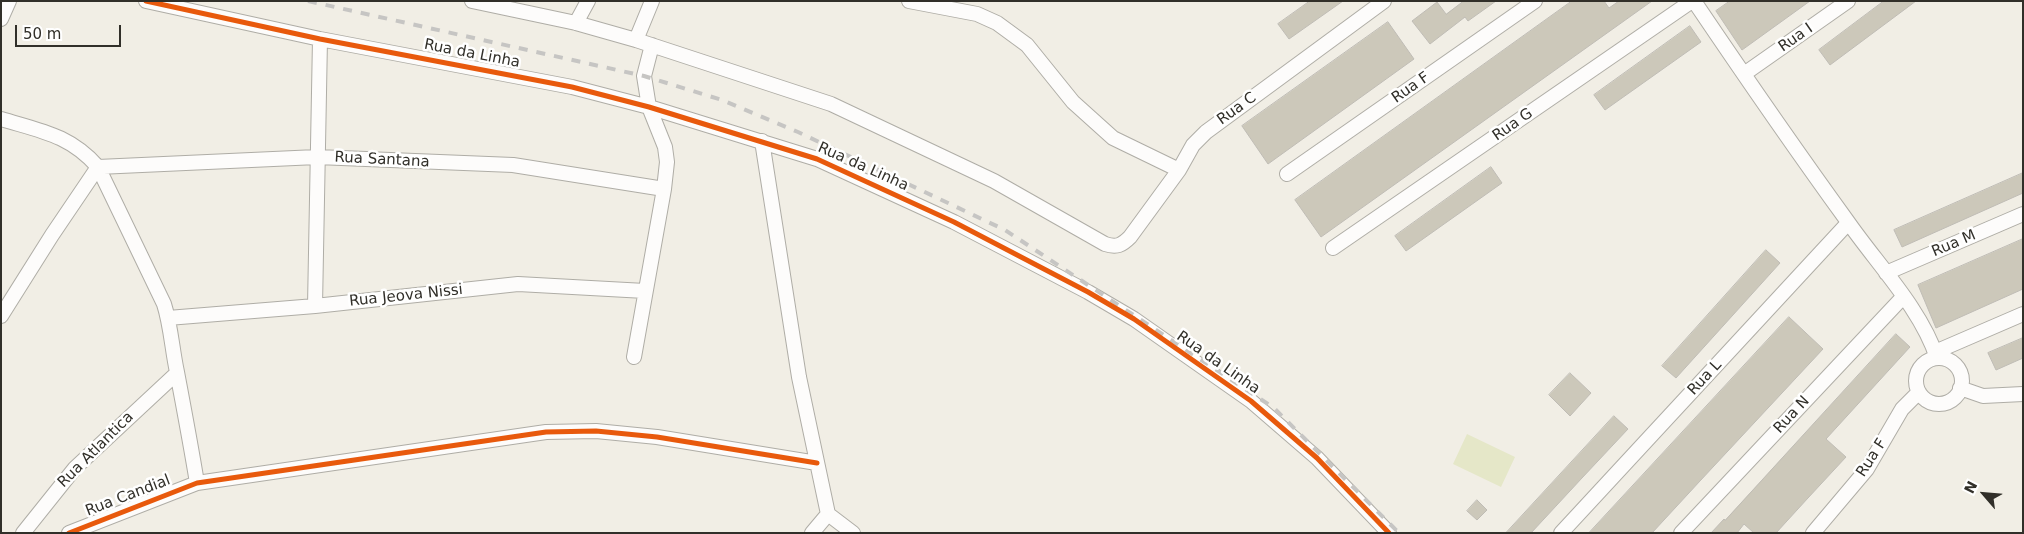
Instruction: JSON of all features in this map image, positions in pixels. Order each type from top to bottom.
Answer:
[{"type":"street","points":[[1,19],[9,1]]},
{"type":"street","name":"Rua da Linha","points":[[146,1],[320,39],[547,81],[649,107],[817,159],[954,222],[1088,292],[1134,319],[1251,401],[1317,458],[1389,533]]},
{"type":"street","points":[[472,1],[494,3],[576,23],[652,45],[644,76],[649,107],[665,147],[667,162],[664,189],[634,357]]},
{"type":"street","points":[[576,23],[588,1]]},
{"type":"street","points":[[636,40],[652,1]]},
{"type":"street","points":[[909,1],[976,14],[997,23],[1028,45],[1074,102],[1113,138],[1178,170]]},
{"type":"street","name":"Rua C","points":[[652,45],[817,99],[849,112],[994,181],[1106,244],[1120,246],[1134,232],[1178,170],[1193,145],[1206,132],[1384,1]]},
{"type":"street","name":"Rua F","points":[[1287,174],[1535,1]]},
{"type":"street","points":[[1693,1],[1848,223],[1924,327],[1936,355],[1955,364],[1961,376],[1960,388],[1953,399],[1940,404],[1928,401],[1918,392],[1916,379],[1920,367],[1936,355],[2023,314]]},
{"type":"street","name":"Rua G","points":[[1334,248],[1693,1]]},
{"type":"street","name":"Rua I","points":[[1744,74],[1848,1]]},
{"type":"street","points":[[315,306],[320,39]]},
{"type":"street","points":[[1,118],[48,133],[74,144],[98,167],[157,288],[168,318],[197,483]]},
{"type":"street","points":[[762,141],[800,376],[828,514],[853,533]]},
{"type":"street","name":"Rua Santana","points":[[98,167],[317,156],[513,165],[664,189]]},
{"type":"street","points":[[1,316],[98,167]]},
{"type":"street","name":"Rua M","points":[[1886,273],[2023,214]]},
{"type":"street","name":"Rua L","points":[[1561,533],[1848,223]]},
{"type":"street","name":"Rua Jeova Nissi","points":[[168,318],[315,306],[518,284],[645,291]]},
{"type":"street","name":"Rua N","points":[[1682,533],[1903,297]]},
{"type":"street","name":"Rua Atlantica","points":[[23,533],[75,468],[177,373]]},
{"type":"street","points":[[1960,388],[1983,396],[2023,394]]},
{"type":"street","name":"Rua F","points":[[1818,530],[1867,469],[1902,409],[1918,392]]},
{"type":"street","name":"Rua Candial","points":[[69,533],[197,483],[546,432],[596,432],[657,437],[704,443],[817,463]]},
{"type":"street","points":[[812,533],[828,514]]},
{"type":"green space","points":[[1467,434],[1515,457],[1501,487],[1453,464]]},
{"type":"building","points":[[1310,1],[1343,1],[1289,39],[1278,24]]},
{"type":"building","points":[[1464,1],[1496,1],[1468,21],[1465,17],[1430,44],[1412,21],[1437,2],[1446,14]]},
{"type":"building","points":[[1572,1],[1604,1],[1609,8],[1619,1],[1652,1],[1321,237],[1295,200]]},
{"type":"building","points":[[1730,1],[1810,1],[1742,50],[1716,11]]},
{"type":"building","points":[[1884,1],[1916,1],[1830,65],[1819,50]]},
{"type":"building","points":[[1388,22],[1414,59],[1268,164],[1242,126]]},
{"type":"building","points":[[1690,26],[1701,42],[1605,110],[1594,95]]},
{"type":"building","points":[[1491,167],[1502,183],[1406,251],[1395,236]]},
{"type":"building","points":[[2023,173],[2023,193],[1902,247],[1894,230]]},
{"type":"building","points":[[2023,239],[2023,289],[1936,328],[1918,285]]},
{"type":"building","points":[[1766,250],[1780,263],[1676,378],[1662,366]]},
{"type":"building","points":[[1789,317],[1823,349],[1652,533],[1589,533]]},
{"type":"building","points":[[1896,334],[1910,347],[1826,439],[1846,457],[1776,533],[1754,533],[1744,524],[1737,533],[1711,533],[1725,520]]},
{"type":"building","points":[[2023,338],[2023,358],[1996,370],[1988,353]]},
{"type":"building","points":[[1570,373],[1591,393],[1570,416],[1549,395]]},
{"type":"building","points":[[1614,416],[1628,429],[1531,533],[1506,533]]},
{"type":"building","points":[[1477,500],[1487,510],[1477,520],[1467,511]]},
{"type":"railway","points":[[308,1],[644,76],[722,100],[798,132],[1005,230],[1274,408],[1399,533]]},
{"type":"cycle path","points":[[146,1],[320,39],[572,87],[649,107],[817,159],[954,222],[1088,292],[1134,319],[1251,401],[1317,458],[1389,533]]},
{"type":"cycle path","points":[[69,533],[197,483],[546,432],[596,431],[657,437],[817,463]]}]
